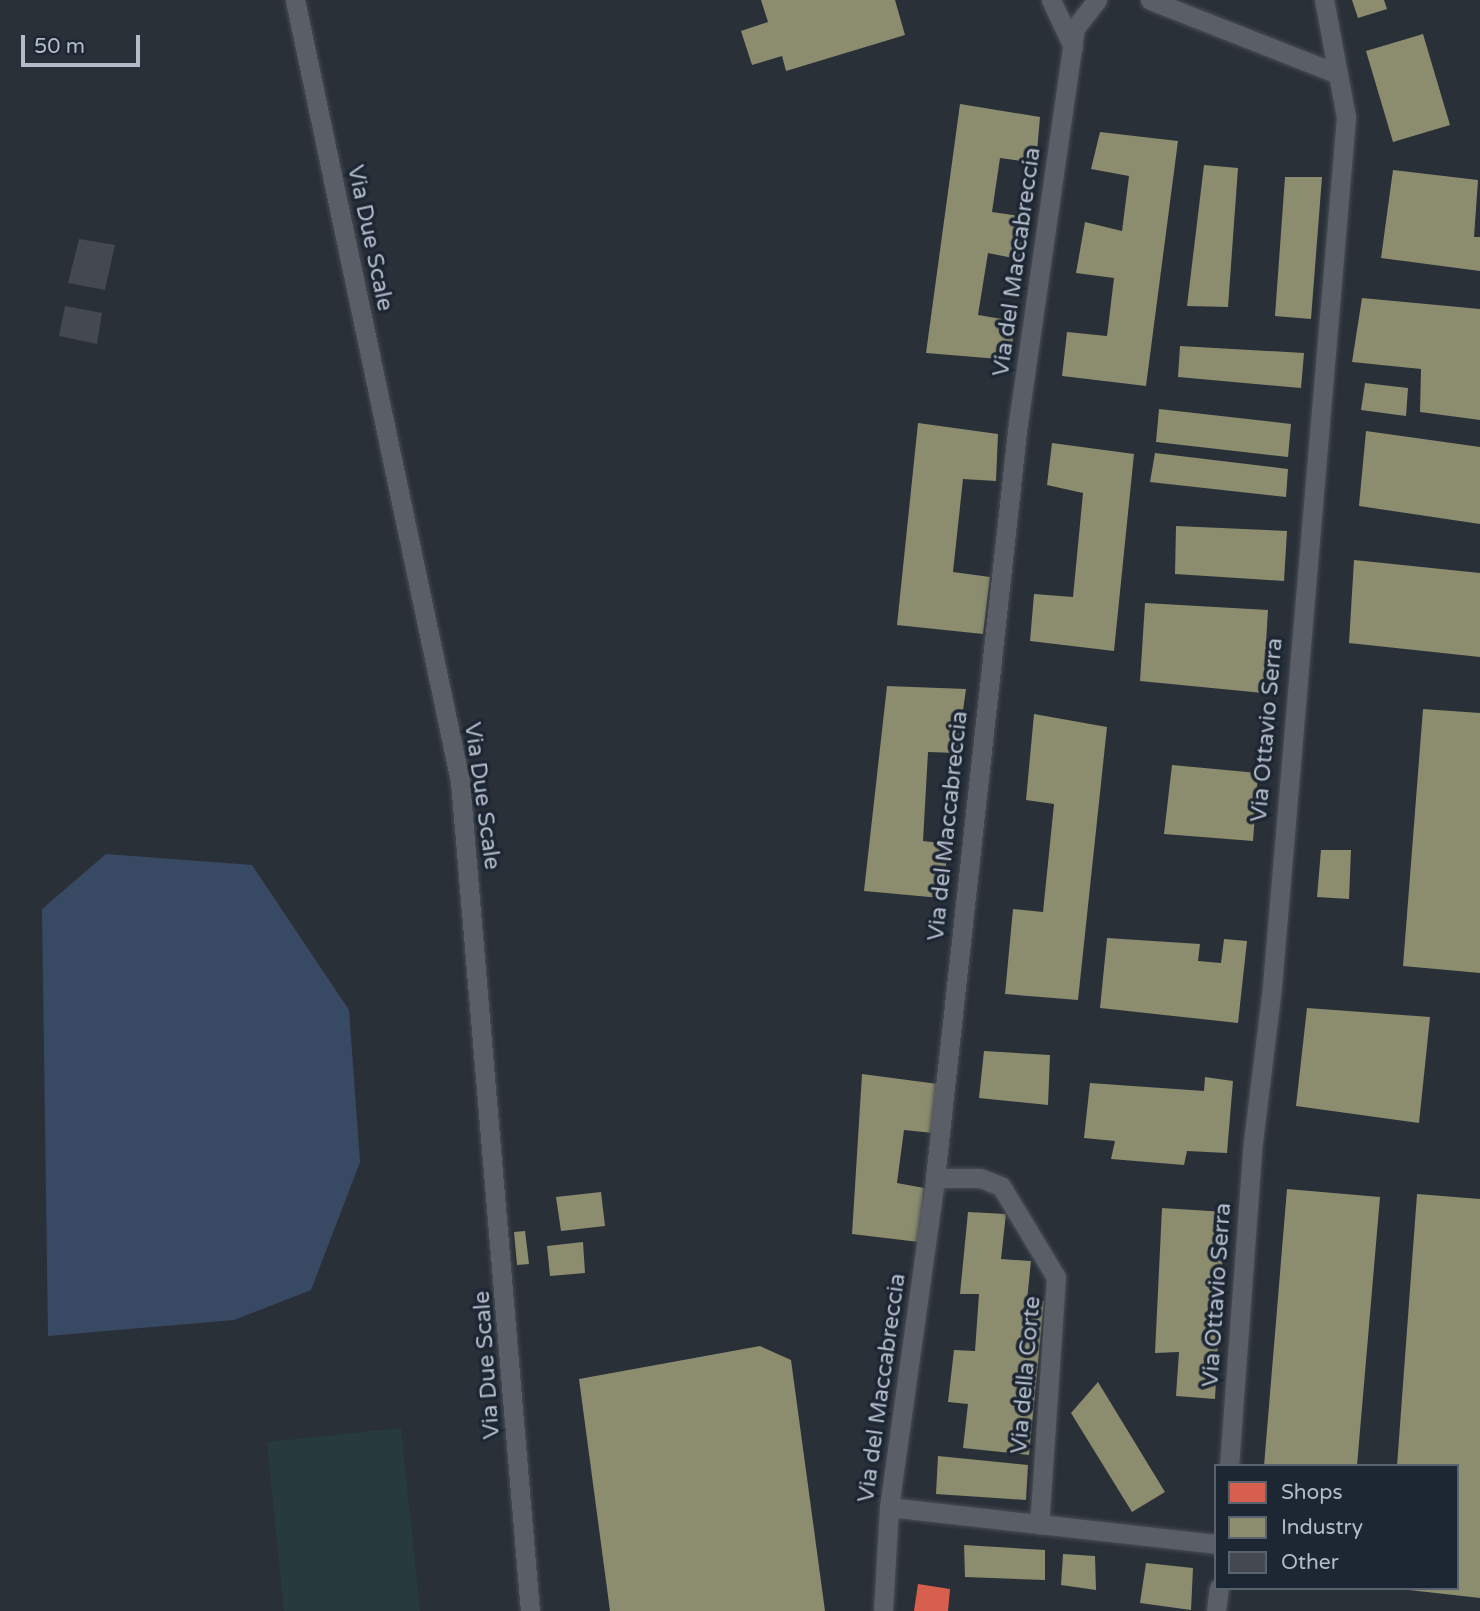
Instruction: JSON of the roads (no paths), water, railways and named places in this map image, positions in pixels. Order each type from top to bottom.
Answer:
[{"type":"street","name":"Via Due Scale","points":[[295,0],[460,781],[530,1611]]},
{"type":"street","points":[[1051,0],[1073,47]]},
{"type":"street","name":"Via del Maccabreccia","points":[[883,1611],[889,1507],[936,1178],[1018,424],[1075,28],[1097,0]]},
{"type":"street","points":[[1150,0],[1338,74]]},
{"type":"street","name":"Via Ottavio Serra","points":[[1229,1464],[1346,117],[1324,0]]},
{"type":"street","name":"Via della Corte","points":[[936,1178],[981,1178],[1001,1186],[1056,1278],[1039,1524]]},
{"type":"street","points":[[889,1507],[1214,1544]]},
{"type":"street","points":[[1216,1611],[1219,1590]]},
{"type":"water","points":[[106,854],[252,865],[349,1010],[360,1162],[311,1290],[234,1320],[48,1336],[42,909]]}]
